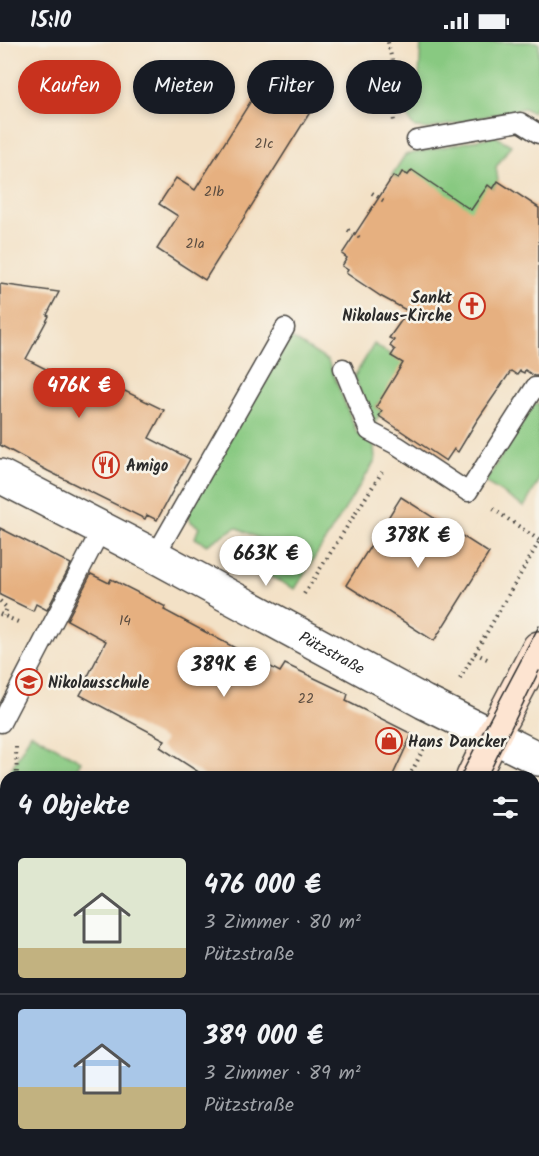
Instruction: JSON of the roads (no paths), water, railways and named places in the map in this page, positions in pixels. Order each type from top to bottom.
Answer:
[{"type":"main road","points":[[476,771],[539,648]]},
{"type":"street","name":"Pützstraße","points":[[0,476],[283,624],[424,702],[539,759]]},
{"type":"lane","points":[[416,140],[520,122],[539,134]]},
{"type":"lane","points":[[155,556],[285,328]]},
{"type":"lane","points":[[343,368],[369,431],[398,446],[468,492],[535,387],[539,387]]},
{"type":"lane","points":[[1,723],[102,528]]},
{"type":"tram line","points":[[463,771],[539,626]]},
{"type":"tram line","points":[[490,771],[539,671]]},
{"type":"place","name":"Sankt Nikolaus-Kirche","points":[[472,306]]},
{"type":"place","name":"Amigo","points":[[106,465]]},
{"type":"place","name":"Nikolausschule","points":[[29,682]]},
{"type":"place","name":"Hans Dancker","points":[[389,741]]}]
